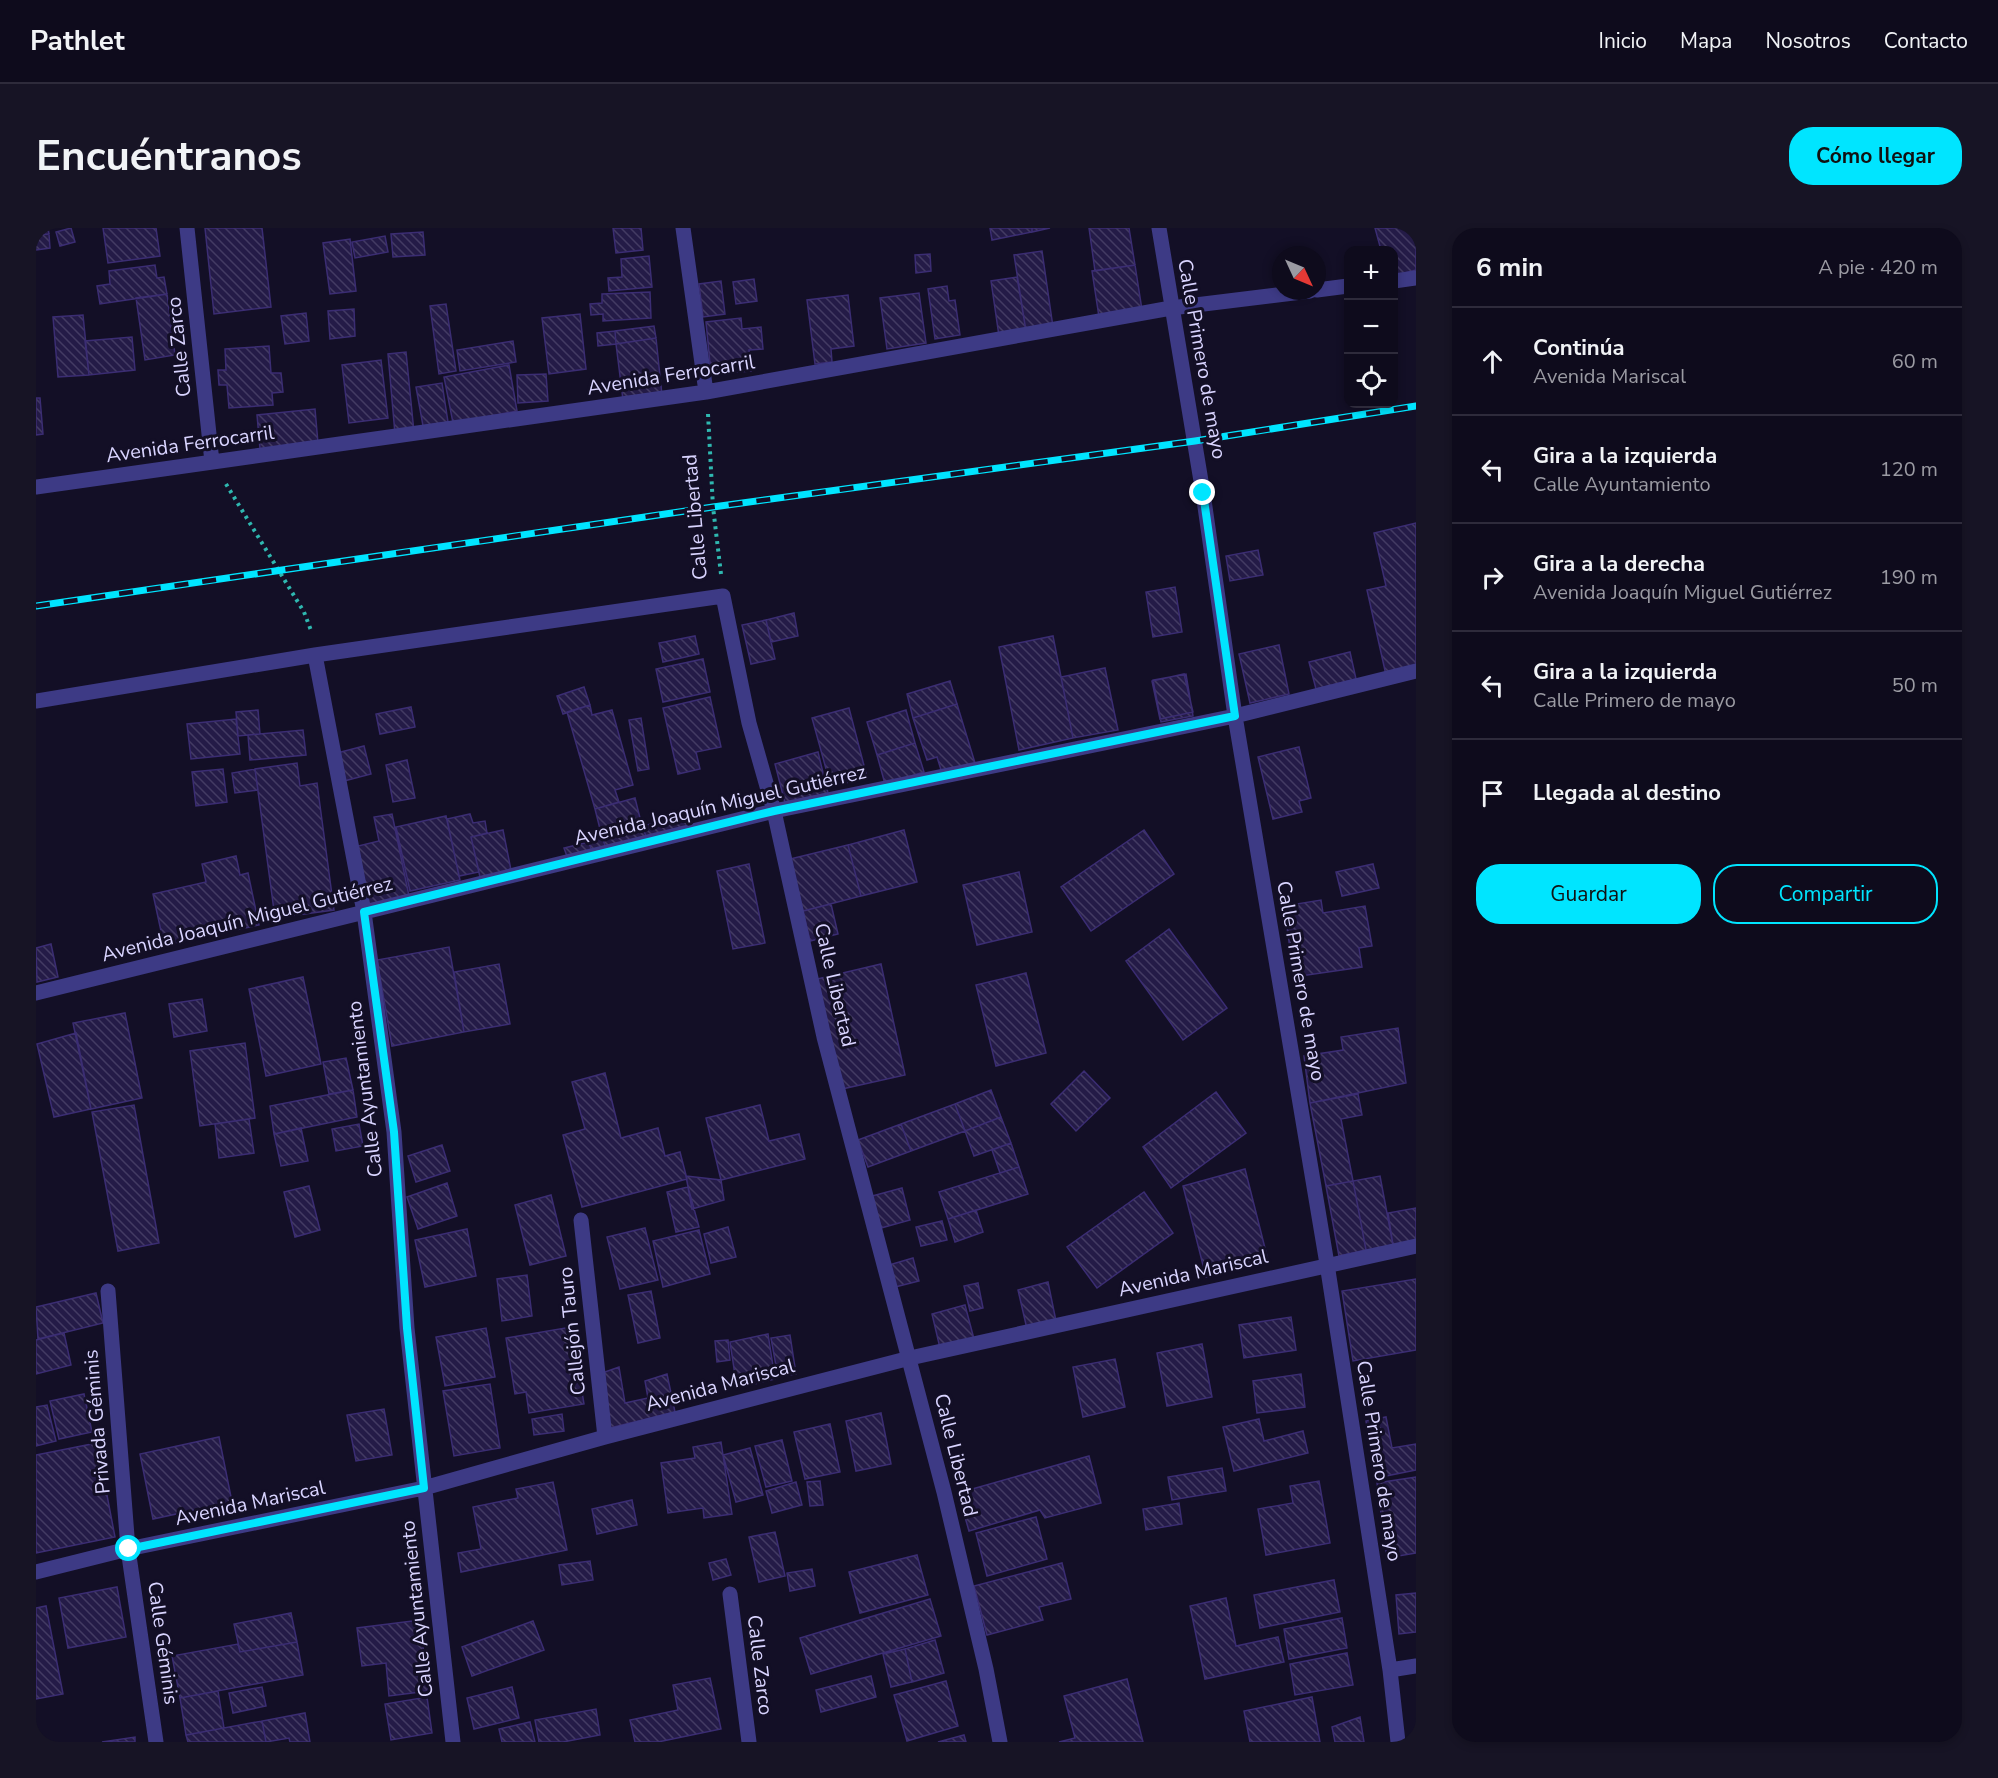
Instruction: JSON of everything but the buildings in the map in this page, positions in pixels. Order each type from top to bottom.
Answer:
[{"type":"street","name":"Calle Zarco","points":[[187,228],[212,462]]},
{"type":"street","points":[[683,228],[706,392]]},
{"type":"street","name":"Calle Primero de mayo","points":[[1159,228],[1203,493],[1235,716],[1327,1264],[1390,1670],[1398,1742]]},
{"type":"street","points":[[1398,280],[1416,278]]},
{"type":"street","points":[[1326,289],[1344,287]]},
{"type":"street","name":"Avenida Ferrocarril","points":[[36,487],[706,392],[1171,308],[1272,296]]},
{"type":"street","points":[[36,701],[315,655],[723,596]]},
{"type":"street","name":"Calle Libertad","points":[[723,596],[749,723],[774,811],[824,1037],[910,1358],[986,1669],[1000,1742]]},
{"type":"street","name":"Calle Ayuntamiento","points":[[315,655],[364,912],[394,1132],[407,1328],[453,1742]]},
{"type":"street","name":"Avenida Joaquín Miguel Gutiérrez","points":[[36,993],[774,811],[1235,716],[1416,671]]},
{"type":"street","name":"Callejón Tauro","points":[[582,1220],[605,1437]]},
{"type":"street","name":"Avenida Mariscal","points":[[36,1572],[129,1549],[424,1488],[605,1437],[910,1358],[1416,1246]]},
{"type":"street","name":"Privada Géminis","points":[[108,1291],[129,1549]]},
{"type":"street","name":"Calle Géminis","points":[[129,1549],[156,1742]]},
{"type":"street","name":"Calle Zarco","points":[[730,1594],[749,1742]]},
{"type":"street","points":[[1390,1670],[1416,1666]]},
{"type":"path","name":"Calle Libertad","points":[[706,392],[713,507],[723,596]]},
{"type":"path","points":[[212,462],[304,612],[312,635],[315,655]]},
{"type":"railway","points":[[36,606],[713,507],[1195,441],[1416,406]]},
{"type":"route","points":[[129,1549],[424,1488],[407,1328],[394,1132],[364,912],[774,811],[1235,716],[1203,493]]}]
